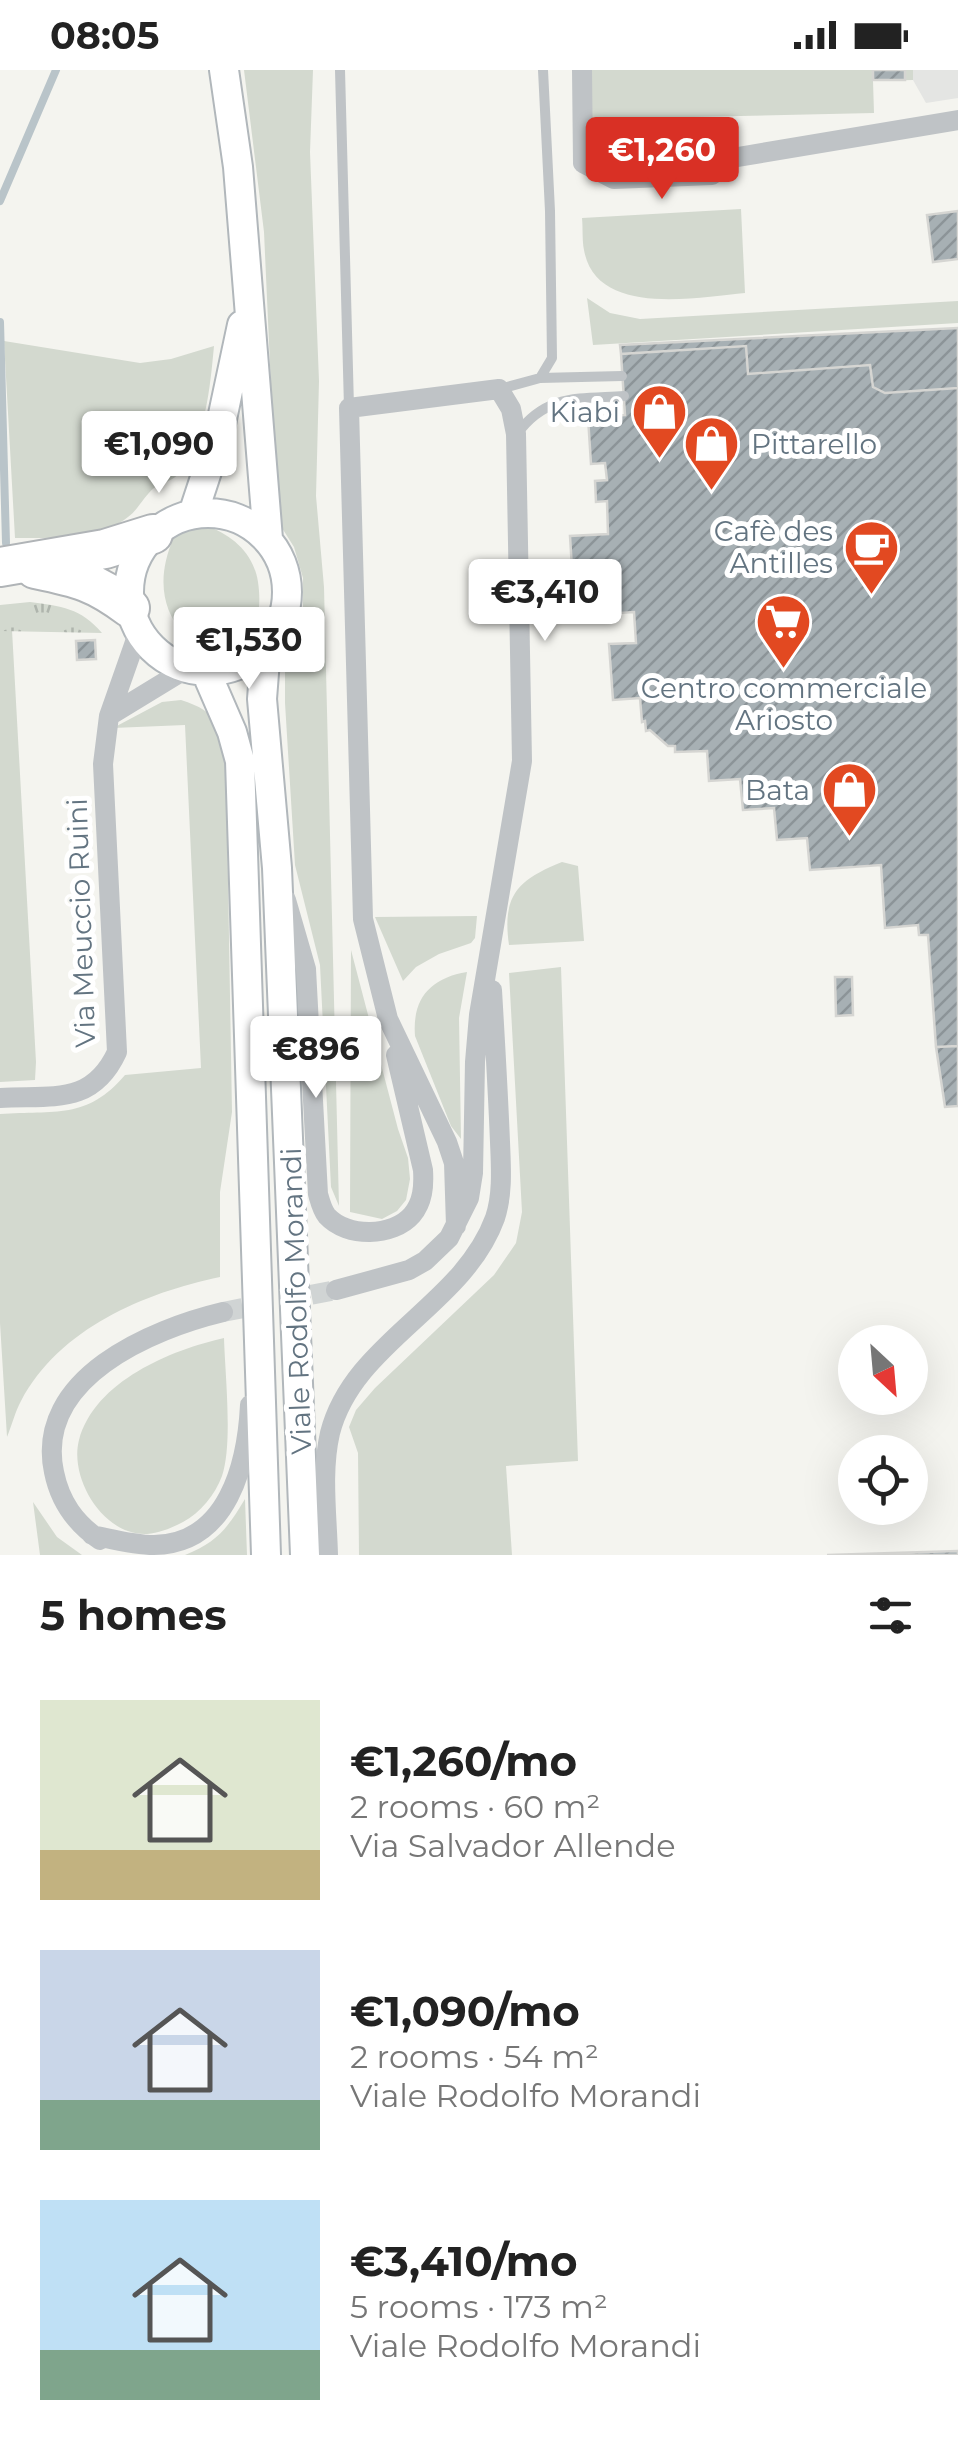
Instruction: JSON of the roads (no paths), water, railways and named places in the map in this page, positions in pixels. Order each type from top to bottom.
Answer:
[{"type":"highway","points":[[9,566],[105,550],[153,534]]},
{"type":"highway","points":[[9,566],[90,582],[133,618]]},
{"type":"street","name":"Viale Rodolfo Morandi","points":[[224,70],[238,167],[268,540],[286,574],[288,594],[281,622],[266,647],[262,699],[276,868],[305,1555]]},
{"type":"street","points":[[582,70],[584,163]]},
{"type":"street","points":[[584,163],[614,179],[712,175],[732,158],[958,120]]},
{"type":"street","points":[[584,163],[613,148],[711,144],[732,158]]},
{"type":"street","name":"Viale Rodolfo Morandi","points":[[193,514],[218,438],[246,299]]},
{"type":"street","name":"Viale Rodolfo Morandi","points":[[336,1290],[409,1270],[425,1261],[456,1226],[468,1198],[473,1172],[474,1062],[522,760],[516,434],[512,409],[499,389]]},
{"type":"street","points":[[349,408],[499,389]]},
{"type":"street","name":"Viale Rodolfo Morandi","points":[[276,868],[306,969],[318,1194],[324,1214],[346,1228],[364,1232],[397,1226],[411,1217],[424,1190],[424,1170],[363,919],[349,408]]},
{"type":"street","points":[[196,670],[166,660],[150,646],[133,618],[132,568],[153,534],[178,518],[193,514],[214,512],[234,516],[268,540]]},
{"type":"street","name":"Via Meuccio Ruini","points":[[0,1098],[67,1095],[92,1088],[108,1072],[117,1052],[103,764],[109,716],[135,642],[133,618]]},
{"type":"street","points":[[109,716],[196,670],[238,666],[266,647]]},
{"type":"street","name":"Viale Rodolfo Morandi","points":[[196,670],[232,732],[240,760],[266,1555]]},
{"type":"street","name":"Viale Rodolfo Morandi","points":[[328,1555],[325,1460],[344,1400],[359,1376],[465,1270],[486,1240],[497,1214],[500,1142],[490,953]]},
{"type":"street","name":"Viale Rodolfo Morandi","points":[[388,1019],[450,1152],[456,1183],[456,1226]]},
{"type":"street","name":"Viale Rodolfo Morandi","points":[[92,1535],[130,1543],[168,1544],[200,1530],[230,1498],[240,1476],[248,1438],[258,1284]]},
{"type":"street","points":[[122,1555],[70,1514],[58,1492],[52,1462],[55,1430],[70,1398],[99,1367],[130,1347],[223,1312]]},
{"type":"lane","points":[[340,70],[349,408]]},
{"type":"lane","points":[[540,378],[552,358],[543,70]]},
{"type":"lane","points":[[499,389],[540,378],[622,376]]},
{"type":"lane","points":[[516,434],[542,407],[561,400],[624,396]]},
{"type":"waterway","points":[[0,201],[56,70]]},
{"type":"waterway","points":[[0,322],[6,543]]},
{"type":"tunnel","points":[[223,1312],[336,1290]]},
{"type":"place","name":"Kiabi","points":[[659,461]]},
{"type":"place","name":"Pittarello","points":[[712,493]]},
{"type":"place","name":"Cafè des Antilles","points":[[872,596]]},
{"type":"place","name":"Centro commerciale Ariosto","points":[[784,671]]},
{"type":"place","name":"Bata","points":[[849,839]]}]
